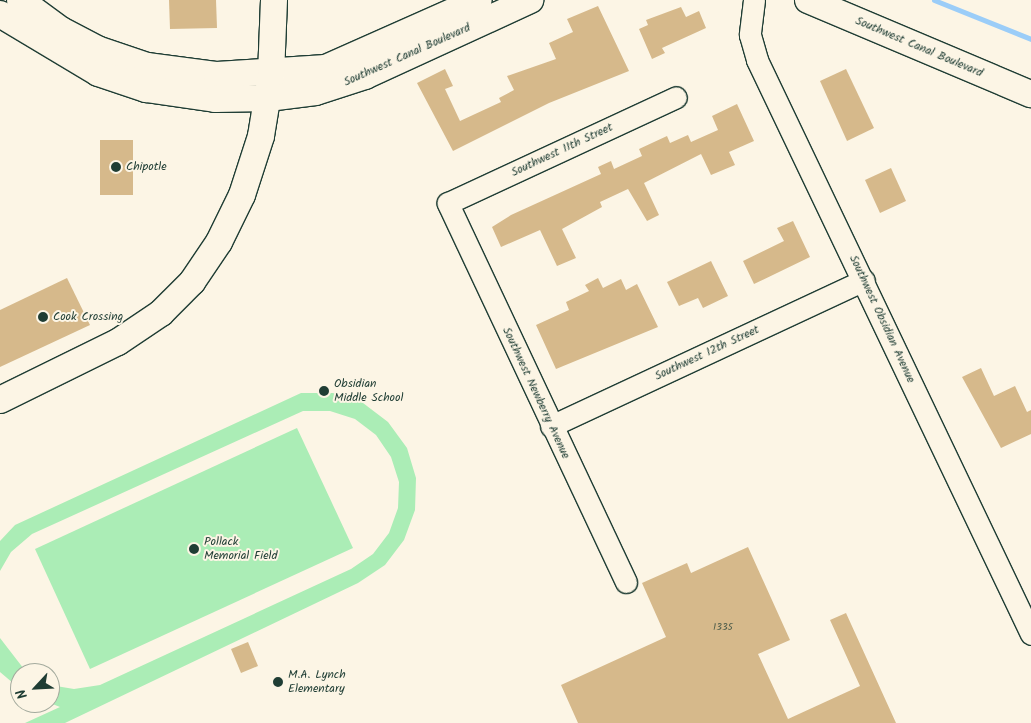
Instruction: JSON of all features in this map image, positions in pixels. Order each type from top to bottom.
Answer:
[{"type":"main road","name":"Southwest Canal Boulevard","points":[[20,0],[61,30],[147,66],[270,87],[316,92],[365,76],[530,0]]},
{"type":"main road","points":[[0,400],[118,342],[161,313],[192,282],[242,196],[270,87],[274,0]]},
{"type":"main road","name":"Southwest Canal Boulevard","points":[[0,14],[98,74],[146,89],[215,99],[270,87],[326,68],[479,0]]},
{"type":"main road","name":"Southwest Canal Boulevard","points":[[808,0],[1031,94]]},
{"type":"street","name":"Southwest Obsidian Avenue","points":[[754,0],[750,35],[757,60],[864,280],[1031,634]]},
{"type":"street","name":"Southwest 11th Street","points":[[448,203],[676,97]]},
{"type":"street","name":"Southwest Newberry Avenue","points":[[448,203],[550,426],[626,582]]},
{"type":"street","name":"Southwest 12th Street","points":[[550,426],[864,280]]},
{"type":"green space","points":[[301,393],[333,393],[363,403],[388,422],[407,448],[416,478],[415,510],[404,540],[385,565],[358,583],[65,723],[25,723],[47,713],[60,713],[60,687],[74,689],[100,685],[351,569],[373,554],[389,533],[398,508],[399,482],[391,457],[376,435],[355,419],[330,411],[303,411],[32,534],[11,552],[0,571],[0,541],[15,525]]},
{"type":"green space","name":"Pollack Memorial Field","points":[[297,428],[353,548],[90,669],[35,549]]},
{"type":"green space","points":[[0,638],[19,663],[10,663],[10,680],[0,672]]},
{"type":"building","points":[[169,0],[216,0],[217,28],[170,29]]},
{"type":"building","points":[[598,6],[629,71],[549,103],[453,151],[417,83],[445,69],[453,86],[445,89],[460,121],[501,102],[499,98],[514,90],[507,76],[556,59],[549,43],[573,32],[567,19]]},
{"type":"building","points":[[681,7],[686,17],[699,11],[706,28],[662,48],[665,53],[652,59],[639,29],[648,25],[646,20]]},
{"type":"building","points":[[846,69],[874,128],[847,141],[820,81]]},
{"type":"building","points":[[737,104],[754,141],[729,152],[735,165],[711,175],[701,154],[644,183],[659,215],[647,221],[628,189],[600,202],[602,207],[562,229],[576,258],[557,266],[540,230],[501,247],[492,227],[511,215],[601,174],[598,167],[611,161],[614,169],[642,156],[639,149],[667,136],[670,143],[688,135],[691,142],[718,130],[712,116]]},
{"type":"building","name":"Chipotle","points":[[100,140],[133,140],[133,195],[100,195]]},
{"type":"building","points":[[891,168],[906,201],[880,213],[865,180]]},
{"type":"building","points":[[793,221],[810,257],[754,284],[743,261],[784,241],[777,228]]},
{"type":"building","points":[[711,261],[728,296],[703,308],[698,298],[679,306],[667,282]]},
{"type":"building","name":"Cook Crossing","points":[[67,278],[90,325],[0,367],[0,310]]},
{"type":"building","points":[[598,278],[603,288],[621,279],[626,290],[637,284],[658,327],[556,369],[536,325],[569,310],[566,302],[589,291],[585,285]]},
{"type":"building","points":[[981,368],[994,396],[1015,386],[1027,412],[1031,410],[1031,434],[1001,448],[962,377]]},
{"type":"building","points":[[748,547],[790,640],[758,654],[788,719],[860,686],[830,620],[846,613],[896,723],[578,723],[561,685],[666,637],[642,583],[687,563],[691,573]]},
{"type":"building","points":[[248,642],[258,666],[241,673],[231,649]]},
{"type":"waterway","points":[[934,0],[1031,39]]},
{"type":"place","name":"Chipotle","points":[[116,167]]},
{"type":"place","name":"Cook Crossing","points":[[43,317]]},
{"type":"place","name":"Obsidian Middle School","points":[[324,391]]},
{"type":"place","name":"Pollack Memorial Field","points":[[194,549]]},
{"type":"place","name":"M.A. Lynch Elementary","points":[[278,682]]}]
